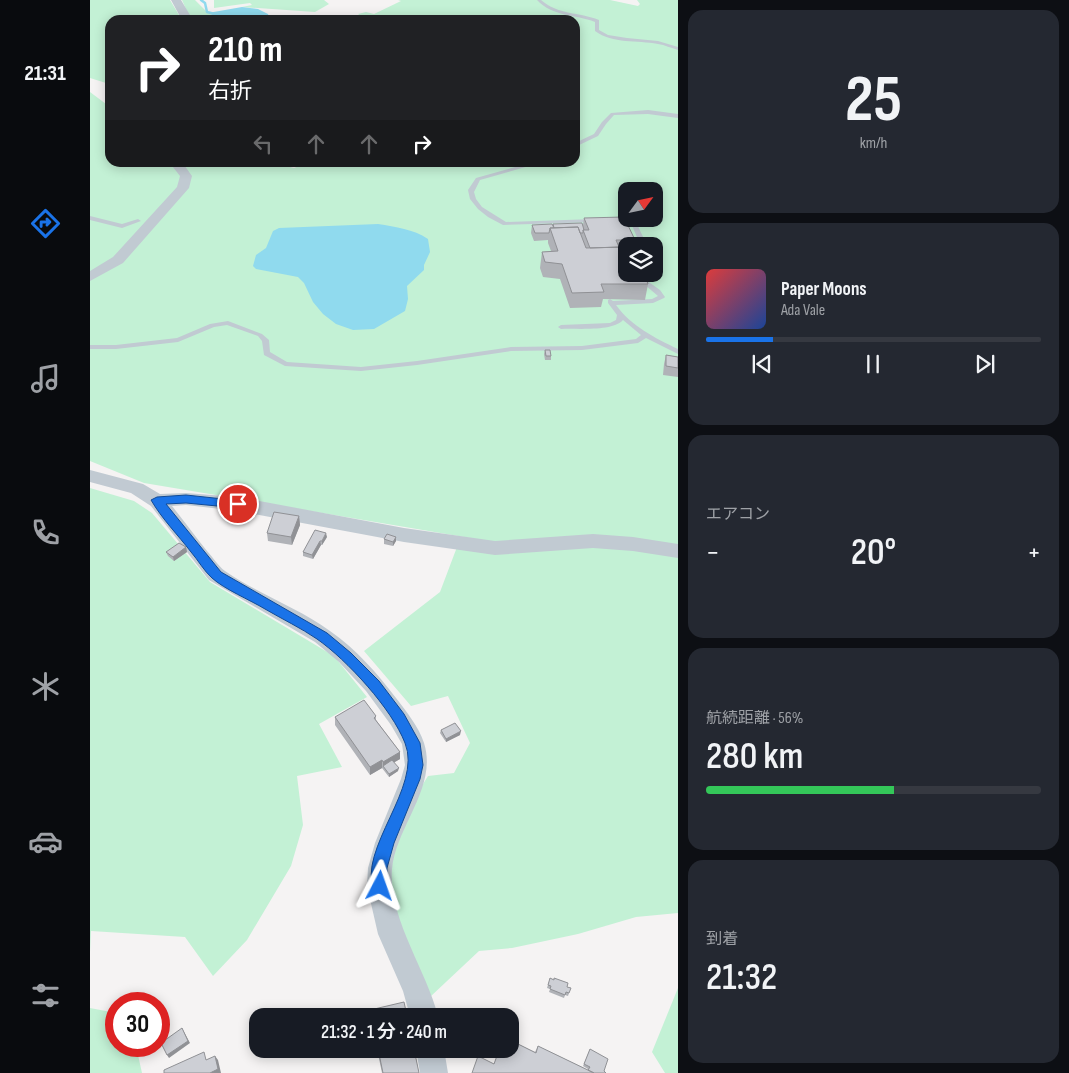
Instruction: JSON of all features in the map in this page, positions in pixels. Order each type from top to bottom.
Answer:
[{"type":"street","points":[[176,0],[184,15]]},
{"type":"street","points":[[90,277],[118,260],[183,188],[186,176],[180,167]]},
{"type":"street","points":[[90,476],[138,488],[157,500],[216,575],[322,636],[346,656],[374,685],[399,718],[413,743],[416,765],[413,779],[386,843],[380,868],[380,886],[391,934],[416,989],[422,1008]]},
{"type":"street","points":[[157,500],[186,499],[238,504],[404,534],[495,548],[593,541],[633,544],[678,551]]},
{"type":"street","points":[[432,1058],[434,1073]]},
{"type":"lane","points":[[539,0],[545,8],[554,12],[573,15]]},
{"type":"lane","points":[[580,16],[597,21],[596,31],[609,37],[651,41],[678,49]]},
{"type":"lane","points":[[580,143],[596,136],[604,123],[613,114],[648,112],[678,116]]},
{"type":"lane","points":[[522,167],[478,179],[472,187],[471,194],[494,219],[505,224],[625,219],[633,221],[640,237]]},
{"type":"lane","points":[[90,218],[122,226],[138,221]]},
{"type":"lane","points":[[643,282],[659,292],[662,297],[653,301],[611,302],[621,315],[646,335],[678,352]]},
{"type":"lane","points":[[561,327],[611,325],[619,321],[621,315]]},
{"type":"lane","points":[[90,347],[155,344],[178,340],[212,325],[228,323],[260,335],[265,340],[267,353],[285,364],[361,369],[417,363],[511,348],[582,348],[638,341],[646,335]]},
{"type":"green space","points":[[90,0],[170,0],[179,15],[105,15],[105,83],[90,78]]},
{"type":"green space","points":[[182,0],[195,0],[213,15],[189,15]]},
{"type":"green space","points":[[214,0],[324,0],[329,4],[315,12],[242,7],[252,5],[250,3],[214,8]]},
{"type":"green space","points":[[398,0],[610,0],[638,6],[640,4],[637,0],[678,0],[678,913],[636,917],[578,934],[512,948],[479,951],[430,997],[383,890],[400,821],[428,776],[454,773],[470,743],[448,696],[411,706],[364,651],[440,592],[457,547],[530,548],[144,483],[90,461],[90,92],[105,103],[105,167],[580,167],[580,15],[358,14],[366,12],[374,14],[401,1]]},
{"type":"green space","points":[[90,488],[134,501],[152,513],[210,582],[334,656],[367,697],[319,724],[342,767],[297,776],[303,825],[291,866],[247,940],[213,976],[185,937],[91,931],[90,952]]},
{"type":"green space","points":[[678,988],[678,1073],[665,1073],[652,1052]]},
{"type":"green space","points":[[90,1008],[105,1011],[105,1057],[138,1057],[142,1073],[90,1073]]},
{"type":"water","points":[[242,7],[258,9],[268,15],[213,15],[208,13]]},
{"type":"water","points":[[378,224],[404,229],[428,239],[430,252],[424,265],[424,270],[407,286],[408,299],[405,311],[374,329],[353,330],[336,324],[323,314],[313,302],[304,283],[298,277],[256,269],[253,266],[256,255],[266,248],[273,231],[279,228]]},
{"type":"building","points":[[618,217],[618,228],[629,228],[634,237],[618,237],[618,240],[616,240],[618,247],[590,248],[583,230],[589,230],[584,218]]},
{"type":"building","points":[[582,223],[584,230],[583,233],[580,233],[578,227],[554,228],[553,224]]},
{"type":"building","points":[[552,224],[554,228],[550,228],[549,233],[535,233],[532,225]]},
{"type":"building","points":[[578,227],[586,248],[618,247],[618,282],[647,282],[648,284],[601,284],[604,292],[572,293],[562,264],[545,262],[542,252],[558,251],[550,228]]},
{"type":"building","points":[[545,350],[550,350],[551,356],[546,356]]},
{"type":"building","points":[[666,355],[678,357],[678,368],[666,366]]},
{"type":"building","points":[[274,512],[299,516],[291,537],[267,533]]},
{"type":"building","points":[[315,530],[326,533],[312,555],[303,552]]},
{"type":"building","points":[[387,534],[396,537],[393,542],[384,539]]},
{"type":"building","points":[[179,543],[186,547],[173,557],[166,552]]},
{"type":"building","points":[[364,700],[376,716],[374,718],[400,752],[370,767],[335,717]]},
{"type":"building","points":[[455,723],[461,731],[446,739],[441,730]]},
{"type":"building","points":[[392,760],[399,768],[389,774],[383,766]]},
{"type":"building","points":[[550,978],[568,983],[567,987],[571,988],[569,993],[566,992],[565,995],[550,989],[551,986],[548,985]]},
{"type":"building","points":[[404,1002],[405,1008],[378,1008]]},
{"type":"building","points":[[182,1028],[188,1041],[170,1053],[170,1037]]},
{"type":"building","points":[[519,1044],[536,1053],[538,1046],[594,1073],[472,1073],[477,1058],[482,1058],[494,1064],[496,1058],[519,1058]]},
{"type":"building","points":[[590,1049],[608,1059],[604,1071],[606,1073],[594,1073],[588,1070],[590,1067],[584,1064]]},
{"type":"building","points":[[204,1052],[206,1060],[215,1056],[218,1069],[210,1073],[164,1073],[164,1070]]},
{"type":"building","points":[[380,1058],[416,1058],[419,1073],[383,1073]]},
{"type":"waterway","points":[[201,0],[205,3],[207,12],[215,14]]},
{"type":"route","points":[[238,504],[186,499],[157,500],[216,575],[322,636],[346,656],[374,685],[399,718],[413,743],[416,765],[413,779],[386,843],[380,868],[380,886]]}]
